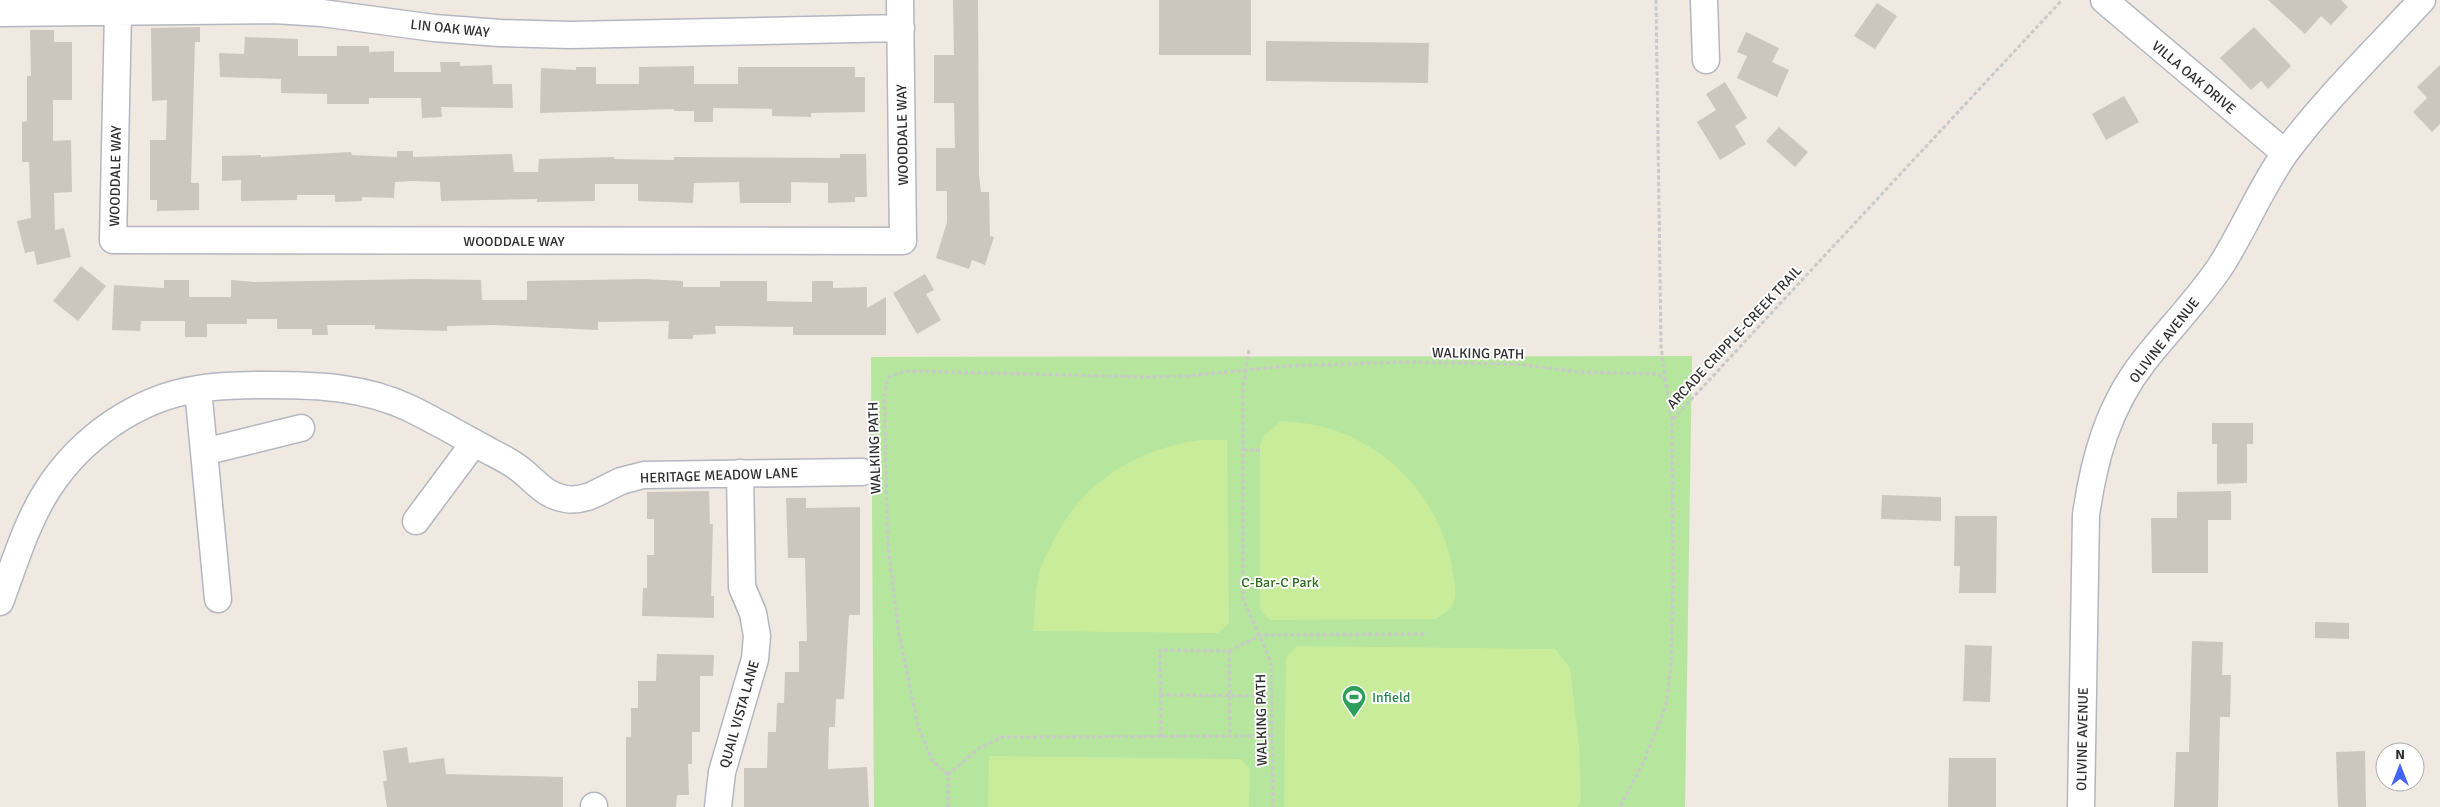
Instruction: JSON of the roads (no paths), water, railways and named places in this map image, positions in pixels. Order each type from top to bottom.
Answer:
[{"type":"street","name":"WOODDALE WAY","points":[[118,12],[113,240],[903,241],[900,0]]},
{"type":"street","points":[[1704,0],[1706,60]]},
{"type":"street","name":"VILLA OAK DRIVE","points":[[2104,0],[2285,153]]},
{"type":"street","name":"OLIVINE AVENUE","points":[[2082,807],[2086,515],[2092,470],[2106,427],[2119,400],[2143,362],[2195,302],[2221,265],[2260,192],[2285,153],[2316,114],[2422,0]]},
{"type":"street","points":[[2431,0],[2440,8]]},
{"type":"street","name":"LIN OAK WAY","points":[[0,13],[274,10],[322,13],[434,28],[570,35],[901,28]]},
{"type":"street","name":"HERITAGE MEADOW LANE","points":[[0,602],[31,521],[47,490],[68,462],[93,437],[122,417],[157,400],[198,389],[229,385],[318,385],[378,396],[407,407],[474,442],[517,467],[543,490],[565,499],[583,499],[620,482],[644,475],[862,472]]},
{"type":"street","points":[[198,389],[218,599]]},
{"type":"street","points":[[204,452],[301,428]]},
{"type":"street","points":[[416,521],[474,442]]},
{"type":"street","name":"QUAIL VISTA LANE","points":[[718,807],[722,772],[755,659],[757,636],[753,613],[742,587],[740,473]]},
{"type":"place","name":"Infield","points":[[1354,718]]},
{"type":"park label","name":"C-Bar-C Park","points":[[1280,582]]}]
